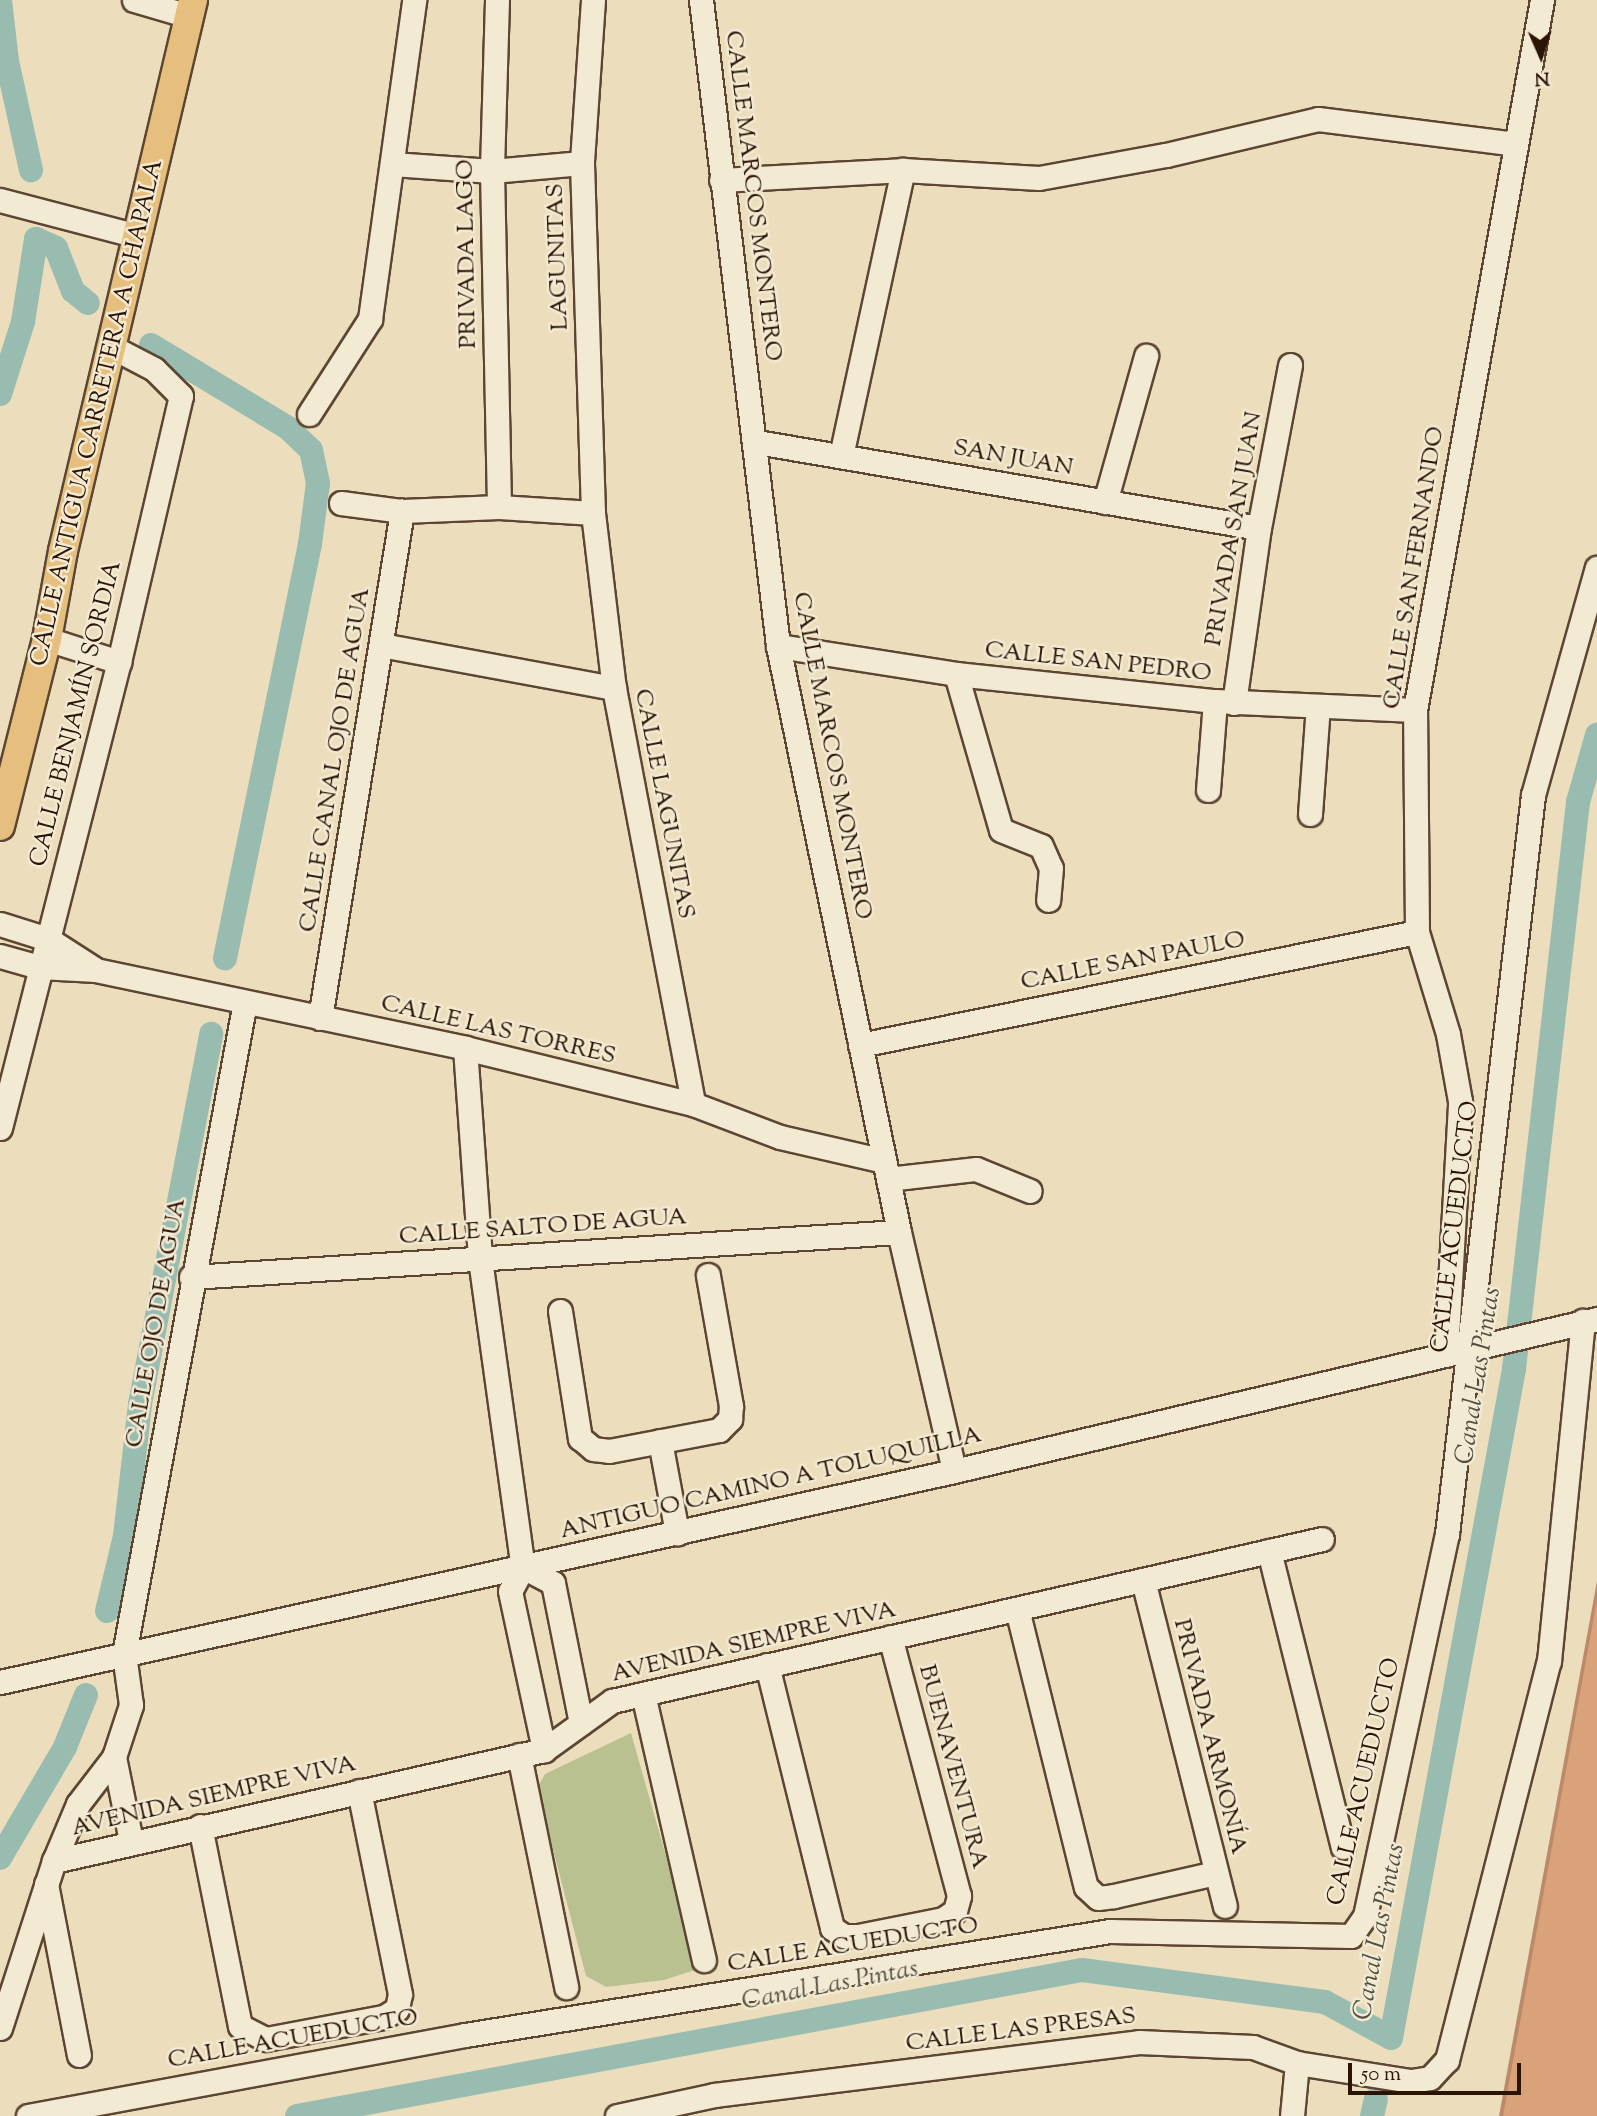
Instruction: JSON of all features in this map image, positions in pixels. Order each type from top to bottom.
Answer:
[{"type":"main road","name":"CALLE ANTIGUA CARRETERA A CHAPALA","points":[[0,826],[47,639],[110,346],[191,8]]},
{"type":"street","points":[[135,0],[191,8]]},
{"type":"street","points":[[309,414],[370,319],[414,0]]},
{"type":"street","name":"PRIVADA LAGO","points":[[497,0],[492,171],[499,507]]},
{"type":"street","name":"LAGUNITAS","points":[[593,0],[582,163],[593,513]]},
{"type":"street","name":"CALLE MARCOS MONTERO","points":[[701,0],[721,180],[757,442],[778,646],[899,1232],[954,1471]]},
{"type":"street","name":"CALLE SAN FERNANDO","points":[[1446,1355],[1460,1101],[1448,1034],[1417,932],[1415,710],[1542,0]]},
{"type":"street","points":[[721,180],[903,170],[1039,178],[1318,119],[1515,145]]},
{"type":"street","points":[[392,164],[492,171],[582,163]]},
{"type":"street","points":[[841,456],[903,170]]},
{"type":"street","points":[[1,202],[137,236]]},
{"type":"street","name":"CALLE BENJAMÍN SORDIA","points":[[0,1128],[119,662],[181,396],[154,369],[110,346]]},
{"type":"street","points":[[1105,502],[1146,356]]},
{"type":"street","name":"PRIVADA SAN JUAN","points":[[1208,790],[1290,365]]},
{"type":"street","name":"SAN JUAN","points":[[757,442],[1259,528]]},
{"type":"street","points":[[341,503],[402,511],[499,507],[593,513]]},
{"type":"street","name":"CALLE CANAL OJO DE AGUA","points":[[320,1018],[402,511]]},
{"type":"street","name":"CALLE LAGUNITAS","points":[[593,513],[614,688],[693,1104]]},
{"type":"street","name":"CALLE ACUEDUCTO","points":[[28,2116],[465,2035],[1110,1931],[1351,1936],[1364,1916],[1447,1534],[1533,795],[1597,568]]},
{"type":"street","points":[[47,639],[119,662]]},
{"type":"street","points":[[381,645],[614,688]]},
{"type":"street","name":"CALLE SAN PEDRO","points":[[778,646],[956,674],[1225,702],[1415,710]]},
{"type":"street","points":[[956,674],[1001,830],[1041,846],[1051,868],[1048,900]]},
{"type":"street","points":[[1310,814],[1318,706]]},
{"type":"street","name":"CALLE LAS TORRES","points":[[0,924],[48,939],[96,970]]},
{"type":"street","name":"CALLE SAN PAULO","points":[[860,1045],[1417,932]]},
{"type":"street","name":"CALLE LAS TORRES","points":[[0,957],[39,967],[96,970],[465,1048],[693,1104],[780,1137],[886,1170]]},
{"type":"street","name":"CALLE OJO DE AGUA","points":[[114,1758],[131,1705],[124,1654],[191,1277],[245,1002]]},
{"type":"street","points":[[465,1048],[480,1259],[523,1567],[510,1591],[544,1750]]},
{"type":"street","points":[[886,1170],[976,1168],[1030,1191]]},
{"type":"street","name":"CALLE SALTO DE AGUA","points":[[191,1277],[899,1232]]},
{"type":"street","points":[[560,1311],[580,1438],[593,1449],[609,1451],[719,1430],[730,1419],[708,1275]]},
{"type":"street","name":"ANTIGUO CAMINO A TOLUQUILLA","points":[[0,1682],[954,1471],[1446,1355],[1551,1327],[1590,1320]]},
{"type":"street","name":"CALLE LAS PRESAS","points":[[617,2116],[714,2095],[1139,2042],[1253,2047],[1297,2063],[1411,2081],[1430,2078],[1447,2060],[1549,1661],[1590,1320]]},
{"type":"street","points":[[660,1441],[677,1532]]},
{"type":"street","name":"AVENIDA SIEMPRE VIVA","points":[[50,1871],[131,1841],[544,1750],[612,1701],[1322,1539]]},
{"type":"street","points":[[1269,1551],[1343,1847]]},
{"type":"street","points":[[523,1567],[552,1583],[582,1723]]},
{"type":"street","name":"PRIVADA ARMONÍA","points":[[1143,1580],[1225,1906]]},
{"type":"street","points":[[1017,1609],[1086,1887],[1098,1898],[1215,1873]]},
{"type":"street","name":"BUENAVENTURA","points":[[767,1665],[832,1928],[844,1936],[858,1937],[943,1919],[956,1911],[959,1896],[890,1637]]},
{"type":"street","points":[[643,1694],[704,1960]]},
{"type":"street","points":[[519,1755],[566,1987]]},
{"type":"street","points":[[114,1758],[131,1841]]},
{"type":"street","points":[[0,2028],[50,1871],[78,1804],[114,1758]]},
{"type":"street","points":[[200,1826],[240,2026],[266,2039],[384,2017],[397,2009],[400,1994],[359,1791]]},
{"type":"street","points":[[50,1871],[79,2055]]},
{"type":"street","points":[[1292,2116],[1297,2063]]},
{"type":"green space","points":[[631,1733],[698,1969],[664,1980],[606,1987],[586,1976],[537,1788],[545,1774]]},
{"type":"building","points":[[1597,1600],[1597,2116],[1503,2116]]},
{"type":"waterway","points":[[0,0],[7,61],[31,170]]},
{"type":"waterway","points":[[0,394],[23,322],[36,239],[56,248],[73,291],[88,303]]},
{"type":"waterway","points":[[151,345],[288,428],[311,450],[318,483],[310,544],[225,958]]},
{"type":"waterway","name":"Canal Las Pintas","points":[[297,2116],[1082,1970],[1325,2002],[1391,2038],[1514,1369],[1578,802],[1597,735]]},
{"type":"waterway","points":[[107,1611],[125,1536],[140,1404],[211,1034]]},
{"type":"waterway","points":[[0,1858],[65,1747],[86,1695]]},
{"type":"waterway","points":[[1372,2116],[1376,2099]]}]
